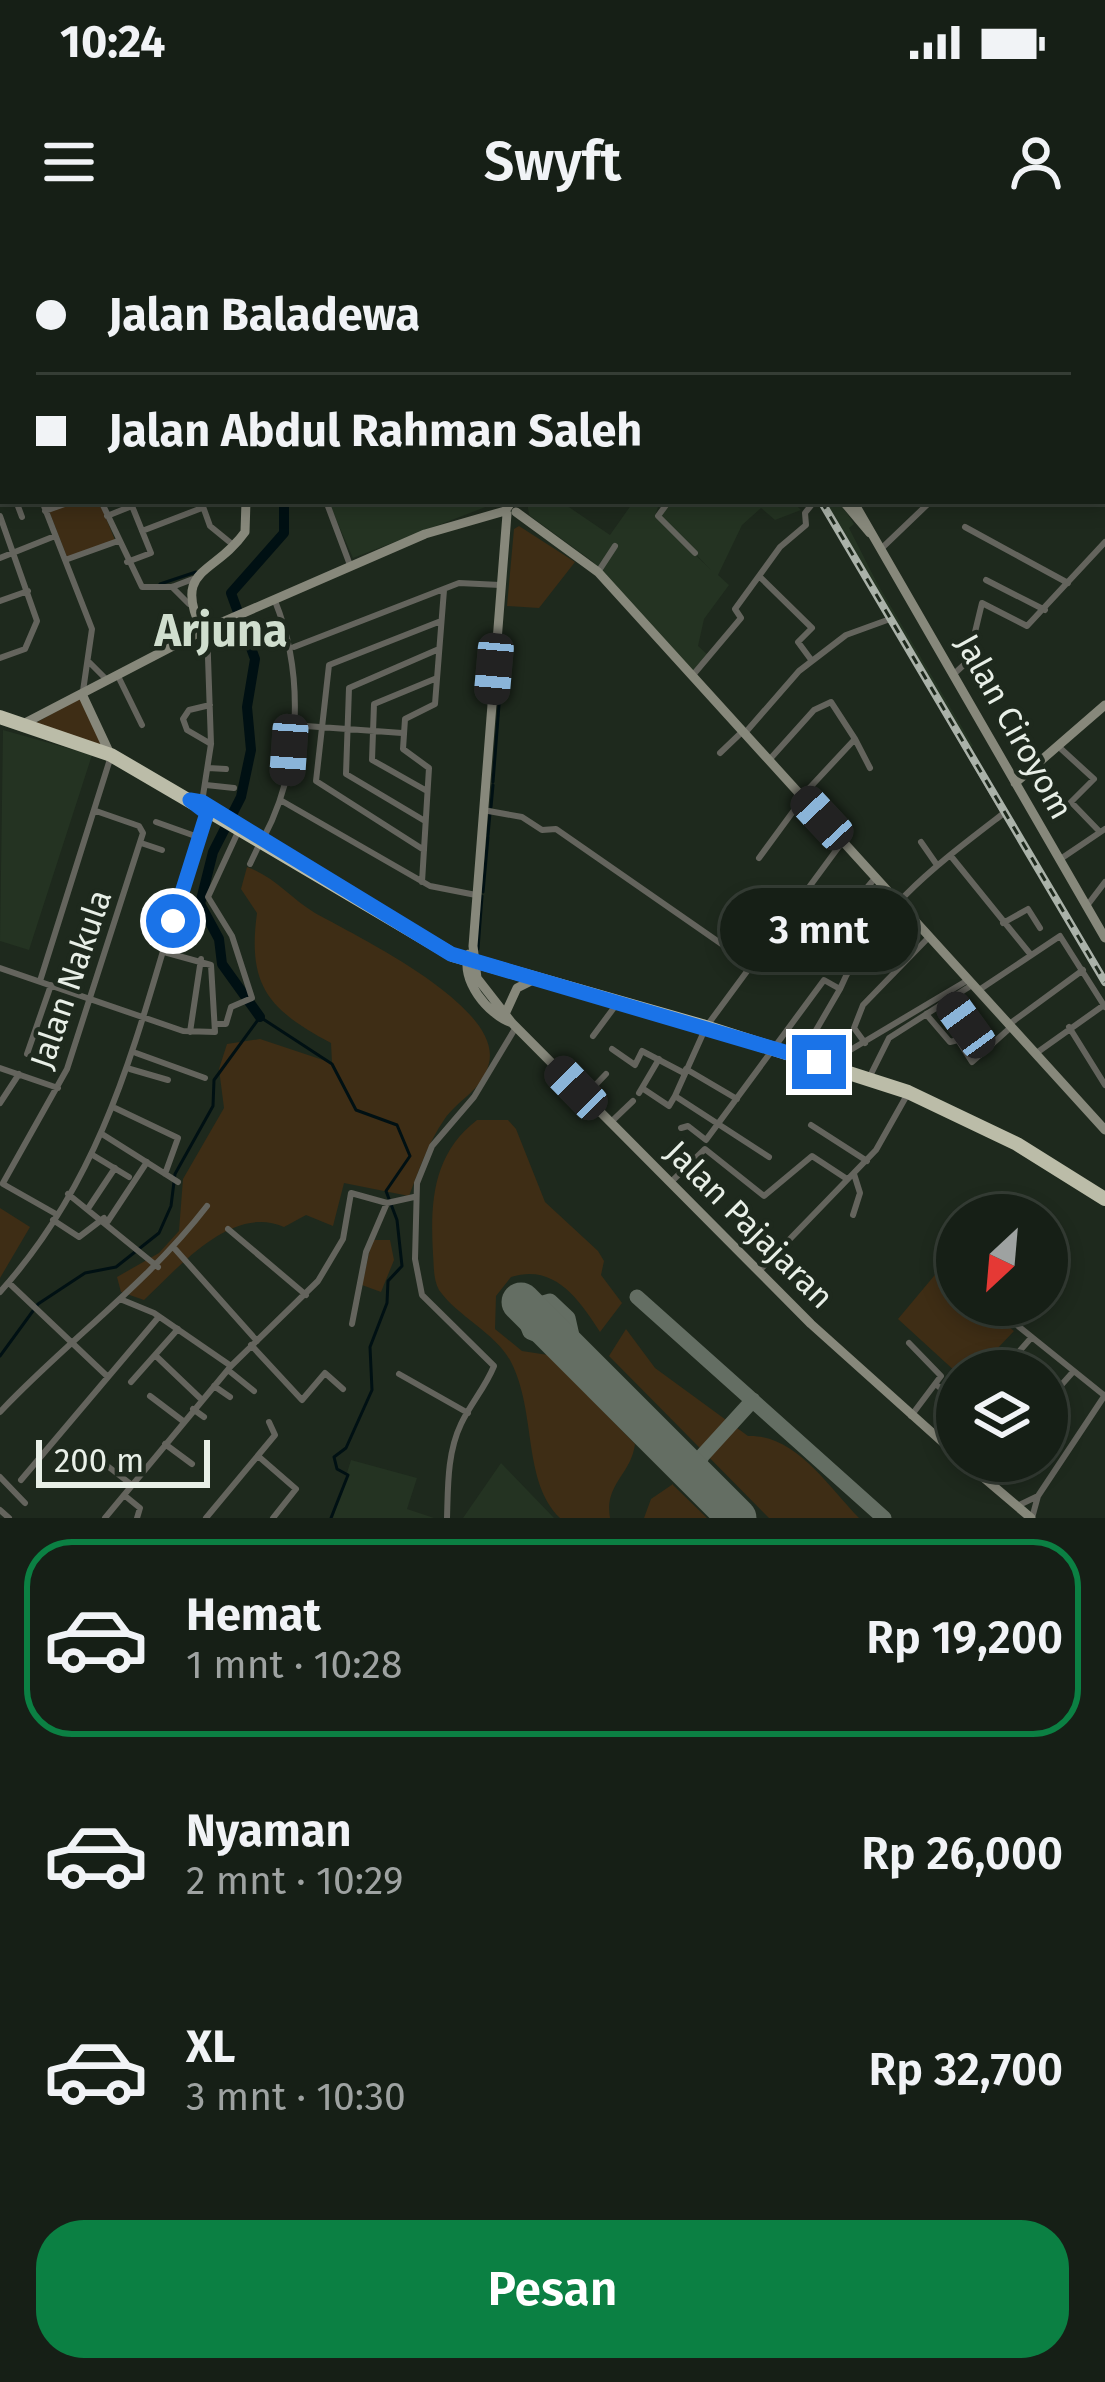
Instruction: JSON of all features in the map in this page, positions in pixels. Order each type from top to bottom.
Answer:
[{"type":"highway","name":"Jalan Pajajaran","points":[[0,717],[111,755],[261,842],[389,927],[471,960]]},
{"type":"highway","points":[[471,960],[557,985]]},
{"type":"highway","points":[[471,960],[706,1027],[908,1092],[1064,1172],[1105,1199]]},
{"type":"main road","points":[[204,630],[189,604],[193,579],[236,546],[249,524],[246,504]]},
{"type":"main road","name":"Jalan Ciroyom","points":[[846,504],[881,544],[1105,938]]},
{"type":"main road","name":"Jalan Ciroyom","points":[[854,504],[860,519]]},
{"type":"main road","points":[[23,724],[55,702],[82,694],[204,630],[425,534],[512,508]]},
{"type":"main road","points":[[512,508],[598,572],[1104,1127]]},
{"type":"main road","points":[[471,960],[500,585],[512,508]]},
{"type":"main road","points":[[82,694],[111,755]]},
{"type":"main road","points":[[1015,783],[1105,705]]},
{"type":"main road","name":"Jalan Pajajaran","points":[[471,960],[479,982],[511,1021],[584,1097],[936,1437]]},
{"type":"main road","points":[[511,1021],[517,988],[531,981]]},
{"type":"main road","points":[[589,1121],[598,1111]]},
{"type":"main road","points":[[989,1482],[1031,1518]]},
{"type":"street","points":[[17,504],[22,517]]},
{"type":"street","points":[[43,504],[92,629],[82,694]]},
{"type":"street","points":[[46,511],[65,504]]},
{"type":"street","points":[[102,504],[142,586],[172,587],[193,579]]},
{"type":"street","points":[[107,516],[129,504]]},
{"type":"street","points":[[127,562],[151,553],[131,504]]},
{"type":"street","points":[[142,531],[201,504],[210,526],[236,546]]},
{"type":"street","points":[[327,504],[351,568]]},
{"type":"street","points":[[667,504],[659,518],[695,554]]},
{"type":"street","points":[[693,675],[741,618],[735,609],[806,525],[805,513],[813,504]]},
{"type":"street","points":[[881,544],[928,504]]},
{"type":"street","points":[[0,516],[28,591],[36,630],[26,649],[0,658]]},
{"type":"street","points":[[965,527],[1068,583]]},
{"type":"street","points":[[0,558],[55,536]]},
{"type":"street","points":[[64,560],[118,541]]},
{"type":"street","points":[[954,674],[968,661],[982,603],[1023,626],[1045,610],[1105,542]]},
{"type":"street","points":[[598,572],[615,546]]},
{"type":"street","points":[[759,576],[812,628],[798,643],[812,661]]},
{"type":"street","points":[[986,580],[1045,610]]},
{"type":"street","points":[[293,648],[459,583],[500,585]]},
{"type":"street","points":[[172,587],[189,604]]},
{"type":"street","points":[[422,881],[428,764],[404,749],[402,733],[405,719],[435,704],[444,590]]},
{"type":"street","points":[[0,602],[28,591]]},
{"type":"street","points":[[250,864],[282,801],[291,725],[293,648],[274,601]]},
{"type":"street","points":[[800,1056],[867,935],[937,865],[1004,812],[882,604]]},
{"type":"street","points":[[720,753],[812,661],[846,635],[890,619]]},
{"type":"street","points":[[424,850],[318,787],[322,727],[329,665],[441,621]]},
{"type":"street","points":[[0,1292],[54,1217],[91,1154],[116,1108],[136,1053],[198,837],[211,744],[204,630]]},
{"type":"street","points":[[426,821],[346,774],[346,729],[352,683],[440,649]]},
{"type":"street","points":[[90,663],[112,677],[142,725]]},
{"type":"street","points":[[428,791],[372,760],[372,731],[376,702],[437,678]]},
{"type":"street","points":[[769,760],[814,710],[831,702],[851,743],[870,768]]},
{"type":"street","points":[[210,705],[189,710],[183,719],[187,730],[211,744]]},
{"type":"street","points":[[291,725],[402,733]]},
{"type":"street","points":[[759,859],[803,797],[851,743]]},
{"type":"street","points":[[1059,860],[1102,831],[1071,802],[1094,780],[1060,747]]},
{"type":"street","points":[[40,981],[111,755]]},
{"type":"street","points":[[208,769],[226,769]]},
{"type":"street","points":[[206,785],[234,788]]},
{"type":"street","points":[[282,801],[422,881],[476,895]]},
{"type":"street","points":[[96,811],[141,827],[141,843],[162,850]]},
{"type":"street","points":[[485,812],[522,817],[542,830],[556,829],[723,945]]},
{"type":"street","points":[[155,822],[198,837]]},
{"type":"street","points":[[217,1024],[226,1024],[231,1007],[249,1001],[232,936],[208,897],[230,825]]},
{"type":"street","points":[[659,1059],[641,1090],[669,1106],[706,1027],[843,841]]},
{"type":"street","points":[[921,842],[937,865]]},
{"type":"street","name":"Jalan Nakula","points":[[1,1182],[58,1088],[93,999],[141,843]]},
{"type":"street","points":[[949,855],[1031,955]]},
{"type":"street","points":[[853,904],[877,877]]},
{"type":"street","points":[[1086,907],[1105,882]]},
{"type":"street","points":[[1003,923],[1028,909],[1040,928]]},
{"type":"street","points":[[865,1042],[854,1028],[862,1005],[930,936]]},
{"type":"street","points":[[834,1066],[865,1042],[1062,937],[1104,1006],[1035,1054]]},
{"type":"street","points":[[770,938],[803,959],[821,945],[850,966]]},
{"type":"street","points":[[0,968],[190,1032],[213,1034],[217,1024],[211,964],[164,952]]},
{"type":"street","points":[[190,1032],[201,958]]},
{"type":"street","points":[[926,1014],[950,1042],[958,1040],[970,1061],[1082,970]]},
{"type":"street","points":[[681,1128],[688,1126],[706,1140],[824,980],[840,989]]},
{"type":"street","points":[[27,1054],[51,985]]},
{"type":"street","points":[[868,1080],[889,1038],[973,985]]},
{"type":"street","points":[[948,1000],[985,1051]]},
{"type":"street","points":[[593,1036],[618,1002]]},
{"type":"street","points":[[447,1518],[444,1489],[468,1413],[485,1392],[494,1366],[422,1295],[414,1197],[432,1146],[474,1097],[511,1021]]},
{"type":"street","points":[[1069,1028],[1105,1084]]},
{"type":"street","points":[[612,1049],[635,1065],[642,1051],[737,1099]]},
{"type":"street","points":[[136,1053],[205,1078]]},
{"type":"street","points":[[0,1068],[58,1088]]},
{"type":"street","points":[[130,1069],[168,1081]]},
{"type":"street","points":[[0,1103],[19,1074]]},
{"type":"street","points":[[584,1097],[606,1074]]},
{"type":"street","points":[[760,1270],[867,1161],[908,1092]]},
{"type":"street","points":[[675,1096],[769,1157]]},
{"type":"street","points":[[610,1123],[633,1102]]},
{"type":"street","points":[[102,1134],[172,1179],[178,1138],[116,1108]]},
{"type":"street","points":[[811,1125],[867,1161]]},
{"type":"street","points":[[671,1182],[705,1149],[764,1196],[812,1156],[851,1176],[860,1193],[854,1215]]},
{"type":"street","points":[[91,1154],[129,1177]]},
{"type":"street","points":[[1,1182],[79,1237],[106,1220],[146,1162]]},
{"type":"street","points":[[89,1208],[115,1168]]},
{"type":"street","points":[[105,1518],[193,1409],[306,1295],[343,1239],[351,1193],[390,1203],[414,1197]]},
{"type":"street","points":[[68,1194],[106,1220],[158,1267]]},
{"type":"street","points":[[352,1324],[366,1252],[390,1203]]},
{"type":"street","points":[[0,1412],[68,1341],[158,1267],[207,1206]]},
{"type":"street","points":[[228,1229],[306,1295]]},
{"type":"street","points":[[175,1249],[302,1400],[325,1372],[344,1389]]},
{"type":"street","points":[[9,1283],[108,1377]]},
{"type":"street","points":[[120,1299],[178,1329],[254,1391]]},
{"type":"street","points":[[21,1480],[157,1319]]},
{"type":"street","points":[[1016,1326],[1105,1395],[1038,1496],[1031,1518]]},
{"type":"street","points":[[131,1382],[178,1329]]},
{"type":"street","points":[[1020,1350],[1030,1338]]},
{"type":"street","points":[[909,1343],[936,1369]]},
{"type":"street","points":[[156,1356],[202,1400]]},
{"type":"street","points":[[1068,1377],[1072,1373]]},
{"type":"street","points":[[399,1374],[468,1413]]},
{"type":"street","points":[[214,1386],[230,1397]]},
{"type":"street","points":[[911,1416],[936,1388]]},
{"type":"street","points":[[150,1396],[183,1421]]},
{"type":"street","points":[[193,1409],[204,1417]]},
{"type":"street","points":[[206,1518],[275,1435],[269,1422]]},
{"type":"street","points":[[165,1444],[192,1464]]},
{"type":"street","points":[[258,1456],[296,1489],[273,1518]]},
{"type":"street","points":[[101,1461],[132,1485]]},
{"type":"street","points":[[0,1477],[25,1503]]},
{"type":"street","points":[[124,1495],[140,1507],[137,1518]]},
{"type":"street","points":[[1017,1506],[1038,1496]]},
{"type":"street","points":[[0,1510],[9,1518]]},
{"type":"shaded area","points":[[70,504],[100,504],[115,540],[67,557],[49,511]]},
{"type":"shaded area","points":[[329,504],[493,504],[353,558]]},
{"type":"shaded area","points":[[527,504],[564,504],[610,535],[632,504],[659,504],[655,516],[711,570],[661,518],[659,513],[670,504],[795,504],[801,510],[775,520],[761,508],[742,525],[718,575],[729,585],[704,619],[698,646],[708,655],[693,672],[592,561],[529,515]]},
{"type":"shaded area","points":[[821,504],[841,504],[854,524],[849,528],[877,583],[973,746],[967,749]]},
{"type":"shaded area","points":[[519,526],[575,562],[539,608],[507,606],[514,529]]},
{"type":"shaded area","points":[[81,697],[107,749],[34,724]]},
{"type":"shaded area","points":[[3,730],[92,755],[29,950],[0,941]]},
{"type":"shaded area","points":[[247,867],[451,997],[487,1041],[489,1063],[476,1088],[438,1129],[409,1196],[344,1183],[333,1226],[306,1215],[284,1227],[265,1222],[226,1231],[190,1256],[144,1300],[121,1292],[117,1277],[159,1253],[179,1231],[183,1179],[224,1108],[219,1069],[227,1044],[260,1039],[332,1063],[331,1043],[278,1007],[260,978],[257,913],[241,889]]},
{"type":"shaded area","points":[[477,1120],[508,1120],[516,1129],[545,1202],[598,1251],[604,1261],[601,1275],[622,1303],[600,1332],[574,1296],[540,1275],[511,1277],[496,1296],[495,1329],[522,1351],[548,1355],[635,1444],[611,1496],[610,1518],[560,1518],[548,1503],[511,1362],[437,1286],[432,1234],[437,1180],[451,1148]]},
{"type":"shaded area","points":[[0,1208],[30,1227],[0,1278]]},
{"type":"shaded area","points":[[372,1240],[390,1240],[394,1260],[381,1292],[362,1285]]},
{"type":"shaded area","points":[[936,1274],[936,1326],[1008,1326],[1014,1331],[996,1350],[936,1350],[936,1354],[898,1319]]},
{"type":"shaded area","points":[[626,1329],[655,1368],[748,1436],[781,1443],[796,1453],[859,1518],[769,1518],[609,1356]]},
{"type":"shaded area","points":[[351,1460],[417,1478],[407,1509],[434,1518],[333,1518]]},
{"type":"shaded area","points":[[501,1463],[554,1518],[463,1518]]},
{"type":"shaded area","points":[[673,1484],[707,1518],[644,1518],[651,1499]]},
{"type":"waterway","points":[[260,1017],[222,964],[219,939],[200,904],[213,852],[241,797],[251,750],[247,707],[255,659],[231,593],[284,533],[284,504]]},
{"type":"waterway","points":[[160,584],[196,572]]},
{"type":"waterway","points":[[493,782],[500,692]]},
{"type":"waterway","points":[[491,807],[493,785]]},
{"type":"waterway","points":[[488,835],[490,813]]},
{"type":"waterway","points":[[483,892],[488,837]]},
{"type":"waterway","points":[[478,949],[482,896]]},
{"type":"waterway","points":[[0,1356],[38,1304],[85,1273],[116,1267],[159,1233],[171,1206],[175,1174],[213,1106],[214,1080],[260,1017],[332,1064],[356,1110],[397,1125],[410,1156],[386,1191],[397,1220],[402,1266],[388,1281],[387,1303],[370,1347],[372,1390],[346,1448],[334,1457],[337,1469],[348,1475],[331,1518]]},
{"type":"taxiway","points":[[637,1297],[884,1518]]},
{"type":"taxiway","points":[[577,1358],[568,1318],[550,1301],[533,1306],[526,1322],[530,1332],[560,1344],[581,1362]]},
{"type":"taxiway","points":[[703,1484],[698,1466],[702,1456],[753,1400]]},
{"type":"taxiway","points":[[676,1457],[694,1464],[702,1456]]},
{"type":"runway","points":[[521,1302],[737,1518]]},
{"type":"railway","points":[[823,504],[1105,982]]},
{"type":"district","name":"Arjuna","points":[[221,630]]},
{"type":"route","points":[[173,921],[207,813],[190,800],[202,802],[451,954],[819,1062]]}]
